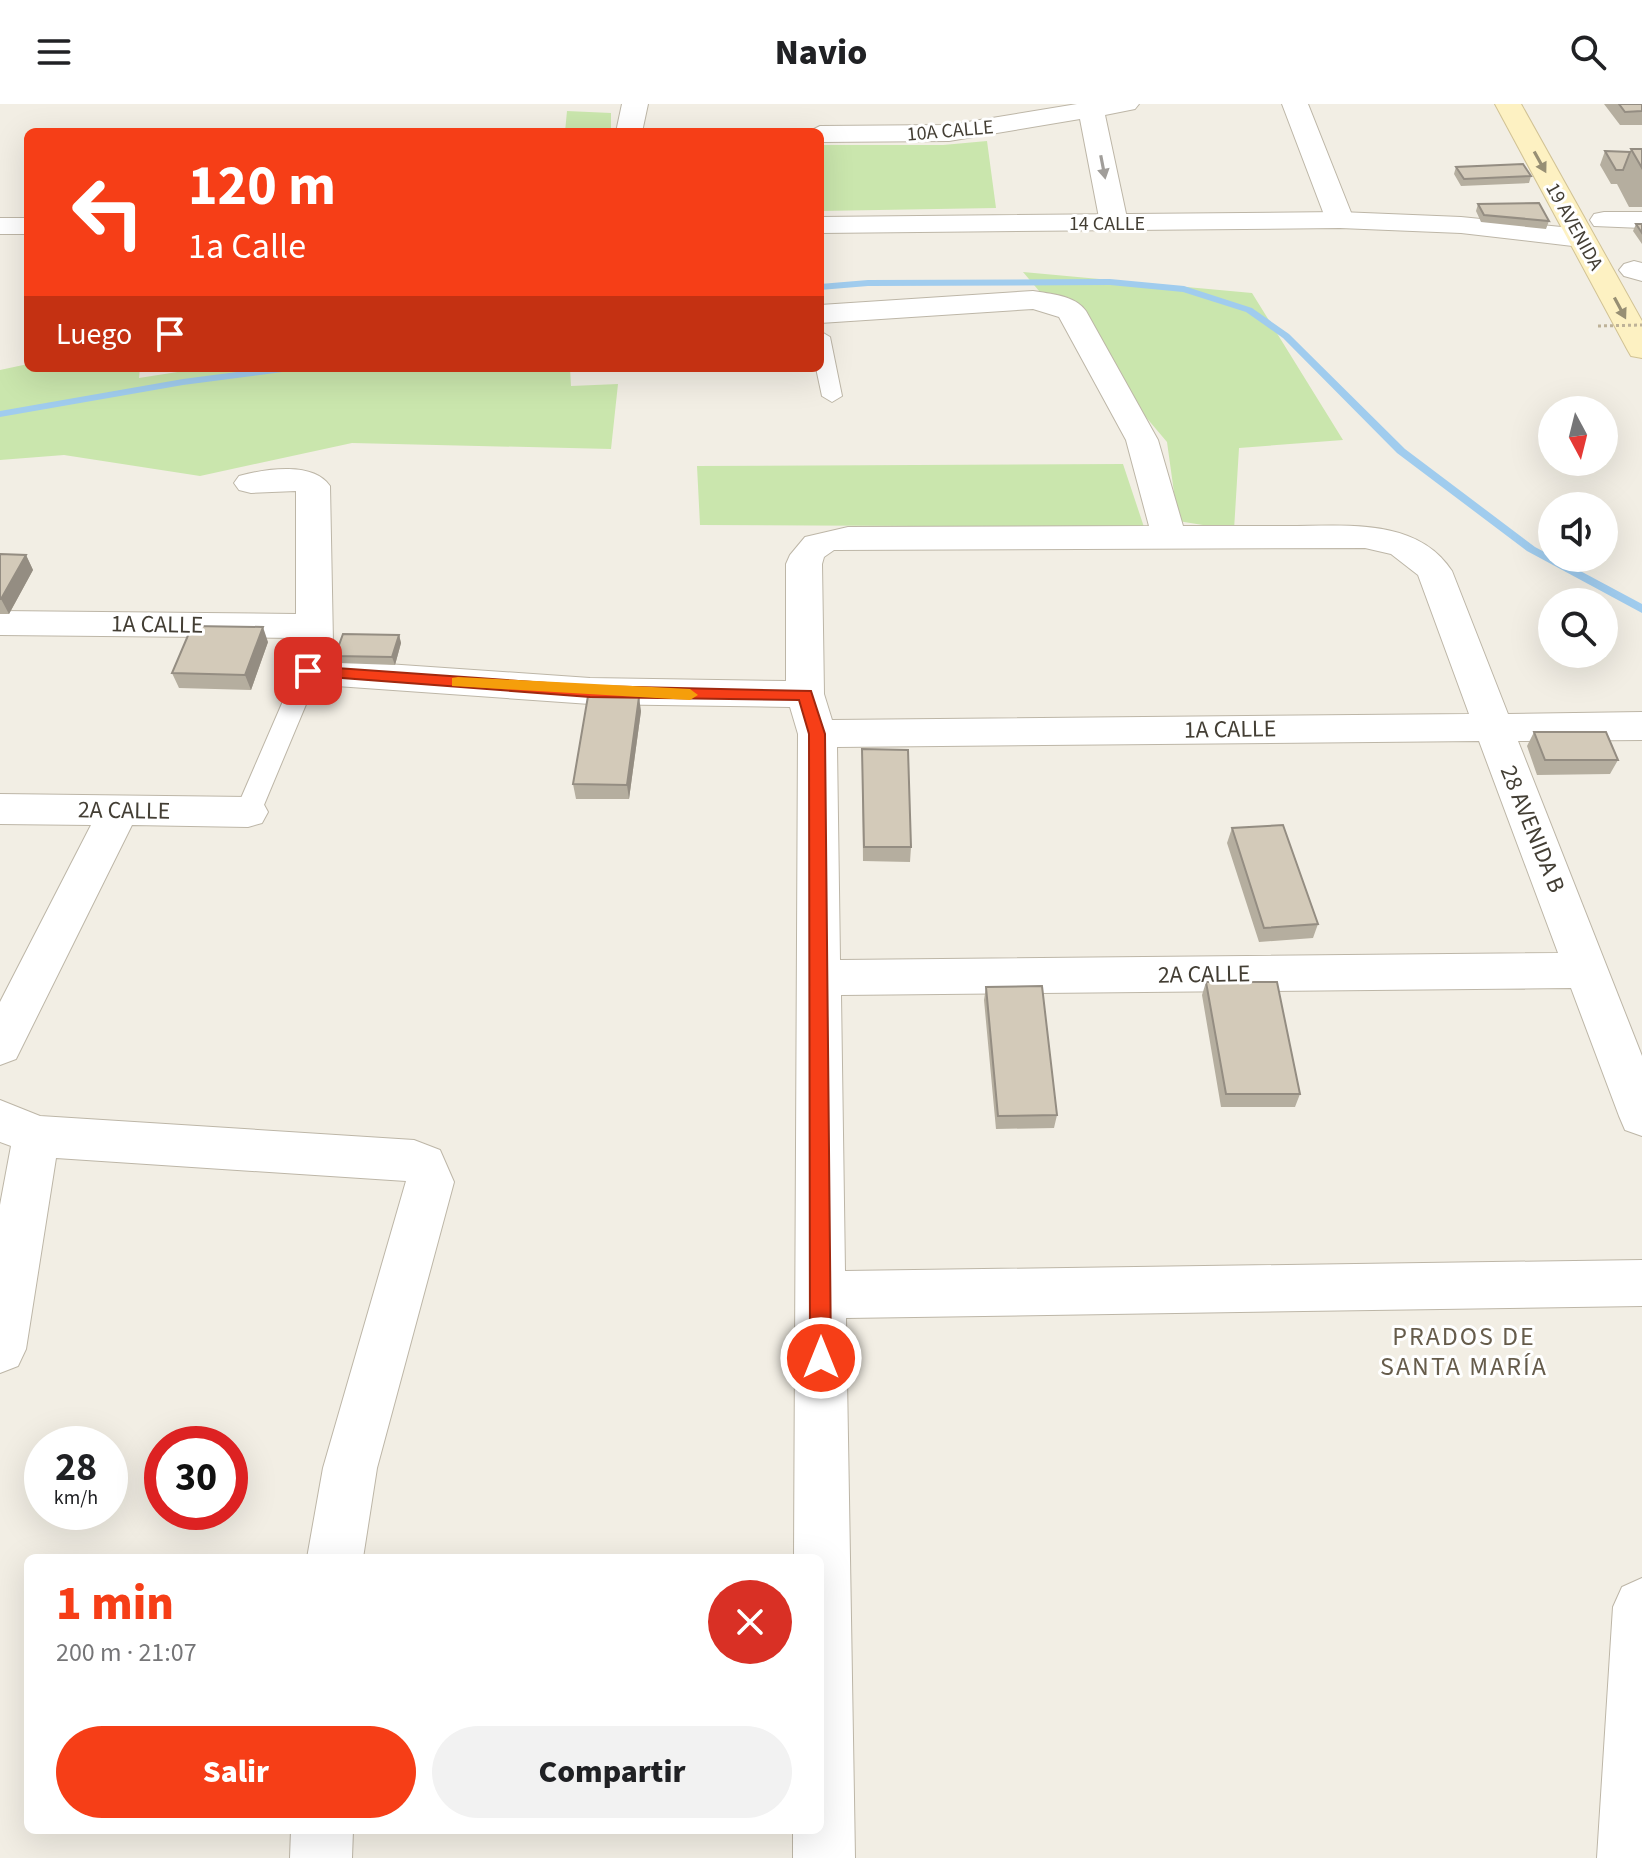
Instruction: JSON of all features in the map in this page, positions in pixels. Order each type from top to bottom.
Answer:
[{"type":"main road","name":"19 AVENIDA","points":[[1508,104],[1642,349]]},
{"type":"main road","name":"19 AVENIDA","points":[[1598,210],[1639,275]]},
{"type":"street","points":[[630,128],[635,104]]},
{"type":"street","name":"10A CALLE","points":[[824,134],[949,133],[1091,107],[1126,104]]},
{"type":"street","points":[[1295,104],[1340,220]]},
{"type":"street","points":[[1091,107],[1114,223]]},
{"type":"street","points":[[1598,210],[1642,220]]},
{"type":"street","name":"14 CALLE","points":[[824,225],[1340,220],[1461,225],[1581,238]]},
{"type":"street","name":"14 CALLE","points":[[1394,223],[1598,268]]},
{"type":"street","points":[[0,226],[24,226]]},
{"type":"street","points":[[822,1554],[819,978],[804,564],[807,552],[816,544],[833,538],[1169,538],[1142,440],[1071,311],[1033,300],[824,314]]},
{"type":"street","points":[[251,483],[302,480],[313,486],[315,643],[308,671]]},
{"type":"street","name":"28 AVENIDA B","points":[[1169,538],[1365,537],[1397,543],[1412,550],[1434,571],[1642,1116]]},
{"type":"street","name":"1A CALLE","points":[[0,623],[314,626]]},
{"type":"street","name":"1A CALLE","points":[[308,671],[590,691],[704,695],[811,714],[1642,726]]},
{"type":"street","name":"2A CALLE","points":[[0,809],[248,812]]},
{"type":"street","points":[[0,1046],[119,810]]},
{"type":"street","name":"2A CALLE","points":[[819,978],[1588,970]]},
{"type":"street","points":[[0,1349],[18,1128],[414,1161],[427,1170],[430,1182],[350,1468],[336,1554]]},
{"type":"street","points":[[820,1295],[1642,1283]]},
{"type":"street","points":[[1628,1858],[1642,1607]]},
{"type":"street","points":[[321,1858],[322,1834]]},
{"type":"street","points":[[824,1834],[824,1858]]},
{"type":"lane","points":[[824,357],[832,396]]},
{"type":"lane","points":[[248,812],[308,671]]},
{"type":"path","points":[[1598,326],[1642,325]]},
{"type":"green space","points":[[567,111],[611,113],[611,128],[565,128]]},
{"type":"green space","points":[[987,141],[996,208],[824,211],[824,145],[943,145]]},
{"type":"green space","points":[[1023,272],[1252,293],[1343,440],[1239,448],[1234,530],[1178,521],[1167,442]]},
{"type":"green space","points":[[24,365],[24,372],[140,372],[139,378],[177,372],[570,372],[571,386],[618,384],[611,449],[352,443],[200,476],[64,455],[0,460],[0,370]]},
{"type":"green space","points":[[1123,464],[1144,527],[700,525],[697,466]]},
{"type":"building","points":[[1619,104],[1642,104],[1642,111],[1625,112]]},
{"type":"building","points":[[1631,149],[1642,149],[1642,168]]},
{"type":"building","points":[[1605,151],[1630,152],[1623,170],[1616,170]]},
{"type":"building","points":[[1523,164],[1531,176],[1464,179],[1456,167]]},
{"type":"building","points":[[1539,203],[1549,221],[1484,215],[1478,204]]},
{"type":"building","points":[[0,554],[26,555],[1,599],[0,599]]},
{"type":"building","points":[[192,626],[263,627],[245,675],[172,673]]},
{"type":"building","points":[[343,634],[399,635],[392,657],[335,656]]},
{"type":"building","points":[[588,696],[639,697],[627,785],[573,784]]},
{"type":"building","points":[[1534,732],[1606,732],[1618,760],[1545,760]]},
{"type":"building","points":[[862,749],[908,750],[911,847],[864,847]]},
{"type":"building","points":[[1283,825],[1318,924],[1264,928],[1232,828]]},
{"type":"building","points":[[1206,982],[1277,982],[1300,1094],[1226,1094]]},
{"type":"building","points":[[1042,986],[1057,1115],[998,1116],[986,987]]},
{"type":"waterway","points":[[824,287],[868,283],[1110,282],[1184,289],[1249,310],[1286,336],[1401,451],[1531,549],[1642,609]]},
{"type":"waterway","points":[[0,414],[259,372]]},
{"type":"slow traffic","points":[[458,682],[690,695]]},
{"type":"district","name":"PRADOS DE SANTA MARÍA","points":[[1464,1351]]},
{"type":"route","points":[[308,671],[590,691],[704,695],[805,694],[817,734],[821,1358]]}]
